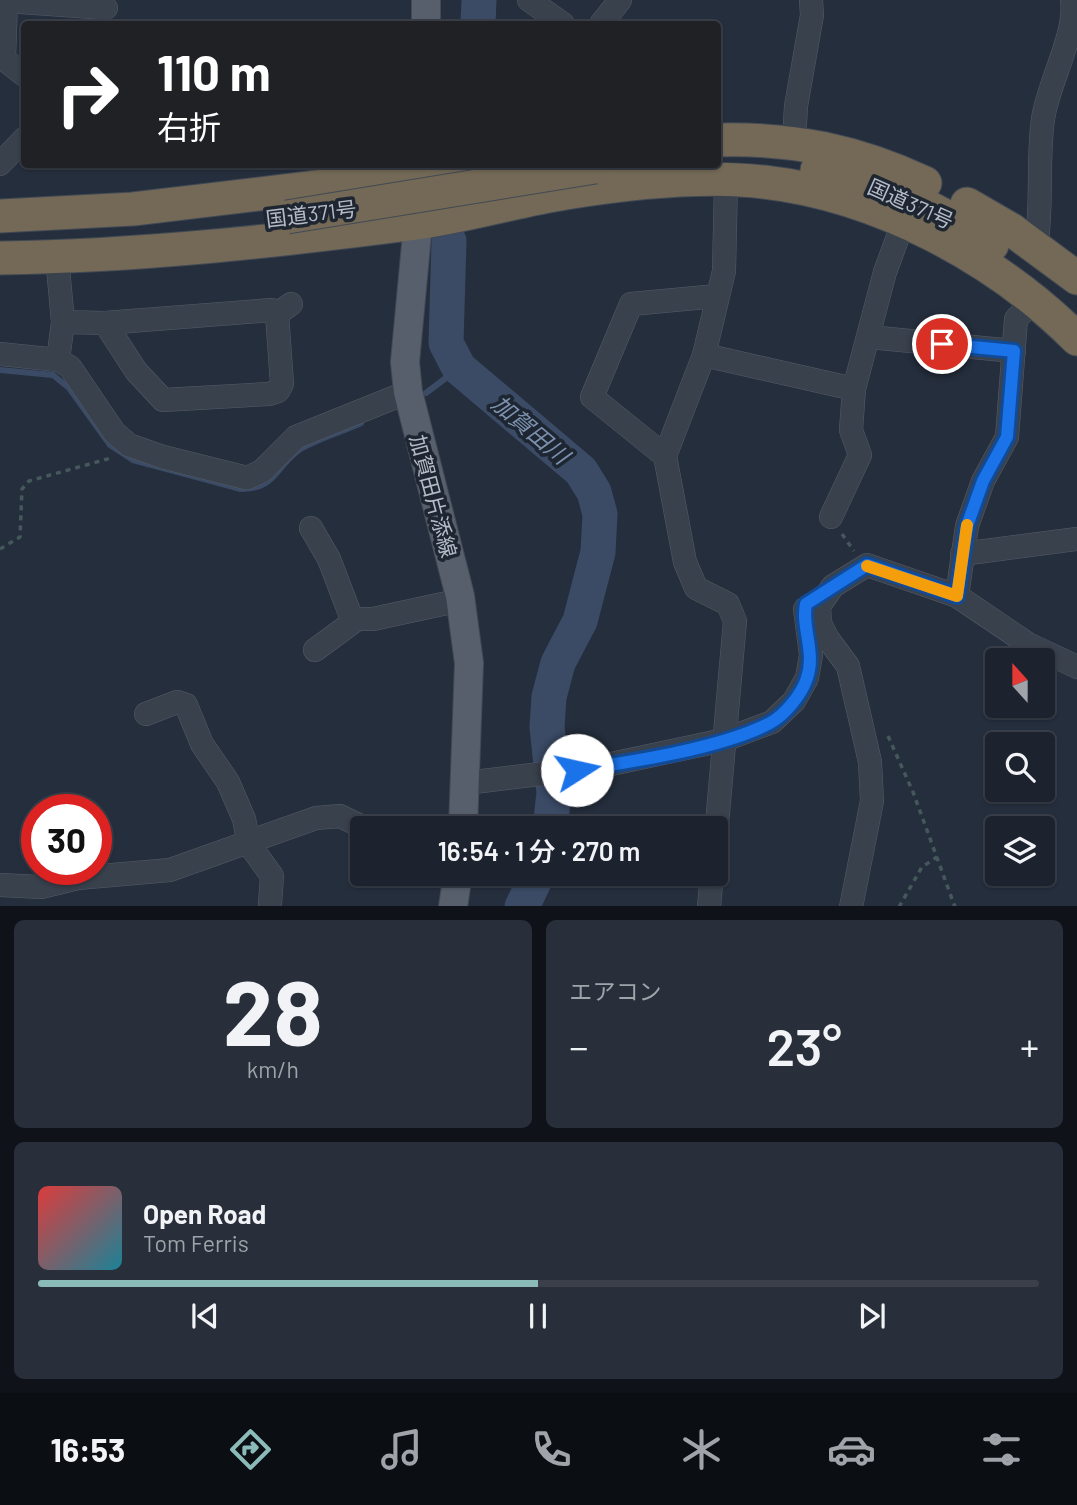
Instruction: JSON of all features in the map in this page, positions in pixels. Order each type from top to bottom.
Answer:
[{"type":"highway","points":[[721,141],[794,141],[878,161],[947,193],[1036,247],[1077,278]]},
{"type":"highway","points":[[0,216],[133,209],[317,187],[418,168]]},
{"type":"highway","name":"国道371号","points":[[0,238],[120,233],[287,217],[594,168]]},
{"type":"highway","name":"国道371号","points":[[722,171],[824,170],[916,201],[971,231],[1024,266],[1077,313]]},
{"type":"highway","points":[[0,258],[210,247],[419,223],[566,193],[655,183],[722,171],[762,182],[808,189],[903,223],[965,252],[1033,301],[1077,339]]},
{"type":"main road","points":[[426,0],[426,21]]},
{"type":"main road","name":"加賀田片添線","points":[[423,168],[405,362],[408,392],[461,600],[469,663],[464,816]]},
{"type":"main road","points":[[453,906],[456,886]]},
{"type":"street","points":[[529,0],[559,21]]},
{"type":"street","points":[[603,21],[620,0]]},
{"type":"street","points":[[794,141],[796,106],[812,15],[811,0]]},
{"type":"street","points":[[1036,247],[1040,223],[1043,119],[1070,32],[1072,0]]},
{"type":"street","points":[[21,73],[4,59],[6,1],[106,11]]},
{"type":"street","points":[[0,164],[21,142]]},
{"type":"street","points":[[718,816],[735,621],[728,604],[696,588],[685,562],[665,456],[704,355],[724,271],[722,171]]},
{"type":"street","points":[[831,517],[860,455],[851,430],[853,389],[885,272],[903,223]]},
{"type":"street","points":[[57,257],[63,322],[58,359]]},
{"type":"street","points":[[665,456],[592,397],[631,304],[717,296]]},
{"type":"street","points":[[957,596],[967,526],[983,481],[1007,437],[1016,319],[1033,301]]},
{"type":"street","points":[[63,322],[105,323],[284,309],[282,384],[278,391],[163,400],[136,371],[105,323]]},
{"type":"street","points":[[869,337],[1014,351]]},
{"type":"street","points":[[0,354],[58,359],[70,367],[114,432],[129,445],[163,457],[247,478],[262,471],[296,437],[408,392]]},
{"type":"street","points":[[704,355],[853,389]]},
{"type":"street","points":[[311,528],[329,559],[350,614],[357,619],[373,619],[461,600]]},
{"type":"street","points":[[962,554],[1077,539]]},
{"type":"street","points":[[851,906],[866,840],[872,785],[870,762],[848,666],[820,623],[819,606],[829,592],[846,576],[867,565],[957,596],[1028,644],[1077,667]]},
{"type":"street","points":[[466,783],[577,770],[724,740],[772,722],[794,701],[807,678],[811,654],[810,632],[804,614],[806,604],[818,595],[829,592]]},
{"type":"street","points":[[315,650],[357,619]]},
{"type":"street","points":[[146,714],[177,702],[186,705],[202,744],[228,782],[244,819],[249,844],[272,876],[270,904]]},
{"type":"street","points":[[0,885],[41,887],[78,878],[170,870],[316,818],[340,817],[350,821]]},
{"type":"street","points":[[709,906],[711,886]]},
{"type":"path","points":[[0,549],[20,537],[22,489],[30,481],[114,457]]},
{"type":"path","points":[[831,517],[867,565]]},
{"type":"path","points":[[884,728],[913,792],[955,906]]},
{"type":"path","points":[[899,906],[922,867],[937,857]]},
{"type":"waterway","name":"加賀田川","points":[[478,21],[479,0]]},
{"type":"waterway","name":"加賀田川","points":[[449,241],[446,343],[459,368],[581,471],[594,492],[600,514],[598,552],[580,621],[558,663],[549,697],[547,727],[554,793],[551,816]]},
{"type":"waterway","points":[[426,393],[459,368]]},
{"type":"waterway","points":[[0,370],[53,375],[69,388],[110,445],[133,460],[241,489],[253,488],[268,481],[299,450],[361,423]]},
{"type":"waterway","name":"加賀田川","points":[[522,906],[532,886]]},
{"type":"slow traffic","points":[[867,566],[957,596],[967,525]]},
{"type":"route","points":[[577,770],[724,740],[772,722],[794,701],[807,678],[811,654],[810,632],[804,614],[806,604],[818,595],[829,592],[846,576],[867,565],[957,596],[967,526],[983,481],[1007,437],[1014,351],[942,344]]}]
